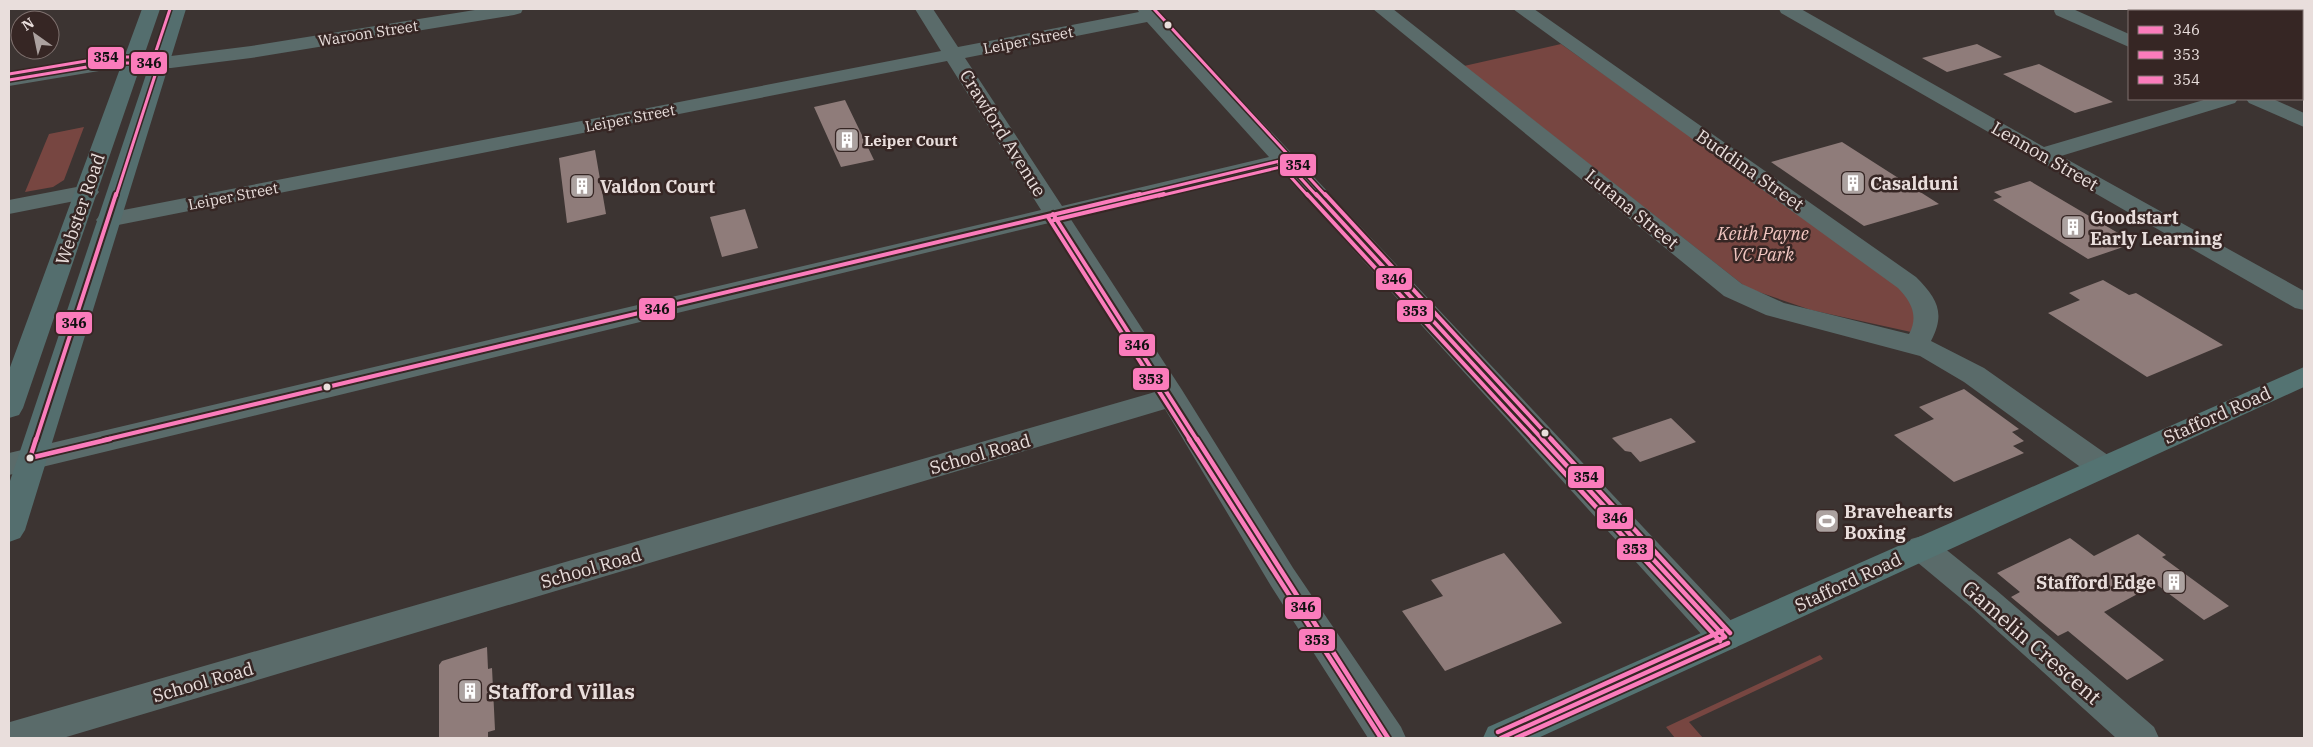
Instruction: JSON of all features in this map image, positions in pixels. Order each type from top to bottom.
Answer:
[{"type":"highway","name":"Stafford Road","points":[[1501,738],[2304,376]]},
{"type":"main road","name":"Webster Road","points":[[9,408],[151,9]]},
{"type":"main road","name":"Webster Road","points":[[9,530],[20,461],[108,220],[177,9]]},
{"type":"street","name":"Waroon Street","points":[[157,71],[444,15],[514,9]]},
{"type":"street","name":"Crawford Avenue","points":[[924,9],[1053,214],[1172,397],[1282,577],[1388,738]]},
{"type":"street","name":"Lutana Street","points":[[1382,9],[1733,290],[1775,309],[1916,345]]},
{"type":"street","name":"Buddina Street","points":[[1522,9],[1856,244],[1918,292],[1925,301],[1928,321],[1923,335],[1916,345]]},
{"type":"street","name":"Lennon Street","points":[[1788,9],[2042,155],[2304,302]]},
{"type":"street","points":[[2063,11],[2128,41]]},
{"type":"street","points":[[1149,12],[1725,637]]},
{"type":"street","name":"Leiper Street","points":[[108,220],[953,54],[1149,12]]},
{"type":"street","points":[[9,80],[104,64],[131,63],[157,71]]},
{"type":"street","points":[[2042,155],[2225,100]]},
{"type":"street","points":[[2258,100],[2304,121]]},
{"type":"street","points":[[20,461],[1284,160]]},
{"type":"street","points":[[9,207],[87,192]]},
{"type":"street","points":[[1916,345],[1944,357],[1974,375],[2101,466]]},
{"type":"street","name":"School Road","points":[[10,738],[1172,397]]},
{"type":"street","name":"Gamelin Crescent","points":[[1922,548],[2141,738]]},
{"type":"green space","name":"Keith Payne VC Park","points":[[1561,44],[1906,289],[1922,312],[1911,332],[1811,310],[1747,288],[1464,66]]},
{"type":"green space","points":[[84,127],[64,180],[53,187],[25,192],[49,134]]},
{"type":"green space","points":[[1820,655],[1823,659],[1689,722],[1703,738],[1675,738],[1666,727]]},
{"type":"building","points":[[1977,44],[2002,57],[1947,72],[1922,58]]},
{"type":"building","points":[[2039,64],[2113,102],[2075,113],[2003,74]]},
{"type":"building","name":"Leiper Court","points":[[845,100],[874,160],[841,167],[814,107]]},
{"type":"building","name":"Casalduni","points":[[1842,142],[1939,204],[1864,226],[1771,162]]},
{"type":"building","name":"Valdon Court","points":[[595,150],[606,214],[567,223],[559,158]]},
{"type":"building","name":"Goodstart Early Learning","points":[[2030,181],[2135,243],[2088,259],[1993,200],[2002,197],[1994,192]]},
{"type":"building","points":[[745,209],[758,248],[722,257],[710,217]]},
{"type":"building","points":[[2103,280],[2129,295],[2136,293],[2223,345],[2147,377],[2048,313],[2080,300],[2069,293]]},
{"type":"building","points":[[1964,389],[2019,429],[2012,432],[2024,441],[2013,446],[2024,453],[1954,482],[1894,435],[1934,419],[1919,407]]},
{"type":"building","points":[[1671,418],[1696,442],[1640,462],[1631,452],[1625,451],[1612,438]]},
{"type":"building","points":[[2138,534],[2166,555],[2162,557],[2229,606],[2204,620],[2156,584],[2104,612],[2164,660],[2127,680],[2068,631],[2058,636],[2011,597],[2020,592],[1997,573],[2070,538],[2094,556]]},
{"type":"building","points":[[1504,553],[1562,623],[1445,671],[1402,611],[1443,596],[1431,580]]},
{"type":"building","name":"Stafford Villas","points":[[487,647],[488,669],[492,668],[495,730],[488,732],[488,738],[439,738],[439,665],[442,661]]},
{"type":"transit line","name":"354","points":[[9,74],[110,57],[154,57],[170,9]]},
{"type":"transit line","name":"354","points":[[1154,9],[1730,633]]},
{"type":"transit line","name":"346","points":[[9,80],[111,63],[159,63],[30,458]]},
{"type":"transit line","name":"346","points":[[1284,160],[1725,637]]},
{"type":"transit line","name":"346","points":[[30,458],[1284,160]]},
{"type":"transit line","name":"353","points":[[1279,164],[1720,641]]},
{"type":"transit line","name":"353","points":[[1054,220],[1285,166]]},
{"type":"transit line","name":"346","points":[[1053,214],[1303,608],[1388,738]]},
{"type":"transit line","name":"353","points":[[1048,217],[1381,738]]},
{"type":"transit line","name":"354","points":[[1498,732],[1722,631]]},
{"type":"transit line","name":"346","points":[[1501,738],[1725,637]]},
{"type":"transit line","name":"353","points":[[1516,738],[1728,643]]},
{"type":"place","name":"Leiper Court","points":[[847,140]]},
{"type":"place","name":"Casalduni","points":[[1853,183]]},
{"type":"place","name":"Valdon Court","points":[[582,186]]},
{"type":"place","name":"Goodstart Early Learning","points":[[2073,227]]},
{"type":"place","name":"Bravehearts Boxing","points":[[1827,521]]},
{"type":"place","name":"Stafford Edge","points":[[2174,582]]},
{"type":"place","name":"Stafford Villas","points":[[470,691]]}]
